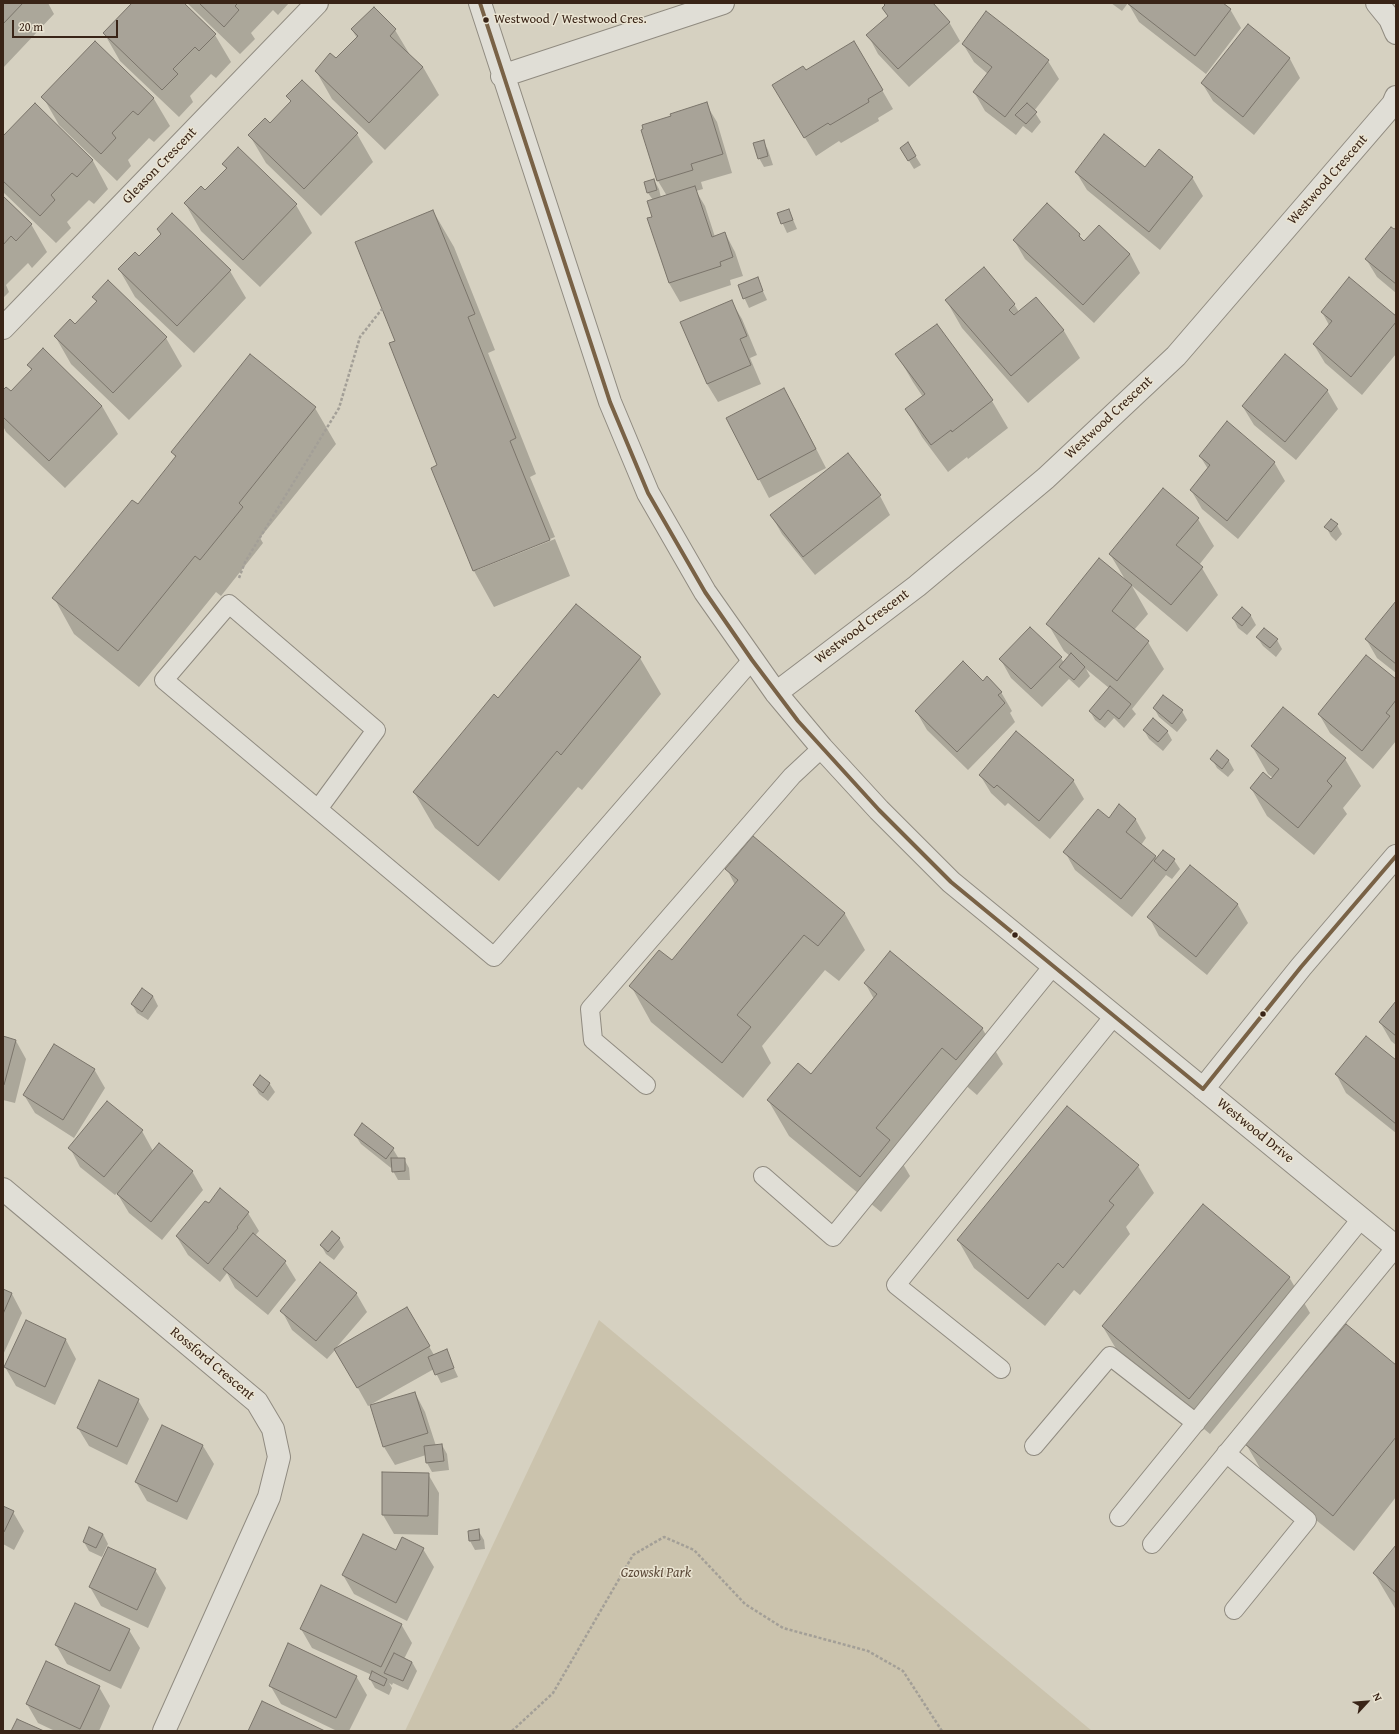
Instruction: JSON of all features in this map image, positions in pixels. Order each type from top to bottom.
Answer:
[{"type":"street","name":"Gleason Crescent","points":[[3,328],[317,3]]},
{"type":"street","name":"Westwood Drive","points":[[480,3],[502,76],[610,402],[648,493],[705,592],[776,693],[822,748],[879,810],[951,882],[1396,1247]]},
{"type":"street","points":[[502,76],[723,3]]},
{"type":"street","points":[[1377,3],[1390,19],[1396,33]]},
{"type":"street","name":"Westwood Crescent","points":[[776,693],[917,586],[1046,478],[1176,356],[1393,104],[1396,97]]},
{"type":"street","points":[[1203,1089],[1301,967],[1396,856]]},
{"type":"street","name":"Rossford Crescent","points":[[3,1189],[257,1402],[273,1429],[279,1457],[269,1497],[164,1731]]},
{"type":"lane","points":[[318,809],[376,730],[229,604],[164,680],[494,957],[752,660]]},
{"type":"lane","points":[[646,1085],[593,1040],[590,1009],[792,776],[822,748]]},
{"type":"lane","points":[[763,1176],[832,1238],[1053,966]]},
{"type":"lane","points":[[1001,1369],[896,1285],[1114,1016]]},
{"type":"lane","points":[[1119,1517],[1361,1219]]},
{"type":"lane","points":[[1152,1544],[1396,1247]]},
{"type":"lane","points":[[1034,1446],[1110,1356],[1196,1423]]},
{"type":"lane","points":[[1226,1454],[1307,1520],[1234,1610]]},
{"type":"path","points":[[229,604],[245,562],[339,408],[360,337],[382,309]]},
{"type":"path","points":[[512,1731],[553,1693],[634,1555],[664,1537],[694,1550],[746,1604],[783,1628],[868,1651],[903,1671],[942,1731]]},
{"type":"green space","name":"Gzowski Park","points":[[599,1320],[1092,1731],[405,1731]]},
{"type":"building","points":[[3,3],[23,3],[3,24]]},
{"type":"building","points":[[132,3],[184,3],[216,34],[199,51],[195,47],[173,69],[178,74],[162,90],[103,33]]},
{"type":"building","points":[[199,3],[238,3],[235,6],[239,10],[224,27]]},
{"type":"building","points":[[883,3],[933,3],[950,22],[898,69],[866,35],[888,16],[882,8],[885,5]]},
{"type":"building","points":[[1127,3],[1223,3],[1231,9],[1195,56]]},
{"type":"building","points":[[374,7],[396,29],[390,36],[423,67],[369,123],[315,71],[330,53],[336,58],[358,36],[351,29]]},
{"type":"building","points":[[986,11],[1049,60],[1005,117],[973,92],[992,67],[962,44]]},
{"type":"building","points":[[1248,24],[1290,58],[1243,117],[1201,83]]},
{"type":"building","points":[[95,41],[154,98],[138,115],[133,111],[112,133],[116,138],[101,154],[41,97]]},
{"type":"building","points":[[854,41],[883,90],[868,99],[869,102],[830,125],[828,123],[804,138],[772,85],[803,66],[806,70]]},
{"type":"building","points":[[302,80],[358,133],[304,189],[248,135],[265,118],[270,123],[291,101],[286,96]]},
{"type":"building","points":[[707,102],[723,154],[691,164],[693,170],[657,181],[641,130],[643,129],[642,125]]},
{"type":"building","points":[[35,103],[93,160],[77,177],[72,173],[51,195],[55,200],[40,216],[3,181],[3,136]]},
{"type":"building","points":[[1027,103],[1037,112],[1026,124],[1015,115]]},
{"type":"building","points":[[1104,134],[1145,167],[1159,149],[1193,177],[1149,232],[1075,172]]},
{"type":"building","points":[[764,140],[768,156],[758,159],[753,143]]},
{"type":"building","points":[[908,142],[916,156],[908,161],[900,148]]},
{"type":"building","points":[[238,147],[297,204],[243,260],[184,203],[201,186],[205,190],[227,168],[222,164]]},
{"type":"building","points":[[654,179],[657,190],[647,193],[644,182]]},
{"type":"building","points":[[695,186],[712,237],[725,232],[733,257],[720,262],[721,266],[669,283],[647,218],[652,217],[647,201]]},
{"type":"building","points":[[3,196],[32,224],[16,241],[11,236],[3,245]]},
{"type":"building","points":[[1047,203],[1080,234],[1079,236],[1084,241],[1099,225],[1130,254],[1083,305],[1013,240]]},
{"type":"building","points":[[789,209],[793,220],[781,224],[777,213]]},
{"type":"building","points":[[433,210],[475,314],[468,317],[516,438],[510,441],[550,540],[473,571],[431,468],[437,465],[389,343],[395,341],[355,242]]},
{"type":"building","points":[[172,213],[231,270],[177,326],[118,269],[135,252],[139,256],[161,234],[157,229]]},
{"type":"building","points":[[1391,227],[1394,229],[1396,228],[1396,284],[1365,259]]},
{"type":"building","points":[[984,267],[1015,304],[1009,310],[1014,315],[1036,297],[1064,330],[1011,376],[945,300]]},
{"type":"building","points":[[758,277],[763,291],[743,299],[738,285]]},
{"type":"building","points":[[1349,277],[1396,316],[1396,322],[1351,377],[1313,344],[1332,321],[1321,312]]},
{"type":"building","points":[[108,280],[167,337],[113,393],[54,336],[70,319],[75,324],[97,301],[92,297]]},
{"type":"building","points":[[732,300],[747,336],[740,339],[751,365],[707,384],[680,322]]},
{"type":"building","points":[[937,324],[993,400],[952,432],[951,430],[931,445],[905,409],[925,394],[895,354]]},
{"type":"building","points":[[43,348],[102,406],[49,461],[3,417],[3,390],[6,387],[11,391],[32,369],[27,365]]},
{"type":"building","points":[[250,354],[316,407],[239,503],[243,507],[200,560],[195,556],[118,651],[52,598],[132,500],[138,504],[176,456],[171,452]]},
{"type":"building","points":[[1285,354],[1328,390],[1285,442],[1242,406]]},
{"type":"building","points":[[784,388],[816,449],[758,480],[726,418]]},
{"type":"building","points":[[1227,421],[1275,462],[1227,521],[1190,490],[1210,465],[1199,456]]},
{"type":"building","points":[[848,453],[881,495],[803,557],[770,515]]},
{"type":"building","points":[[1163,488],[1199,518],[1176,545],[1203,567],[1171,605],[1109,554]]},
{"type":"building","points":[[1331,519],[1338,524],[1331,532],[1324,527]]},
{"type":"building","points":[[1099,558],[1132,585],[1112,611],[1149,641],[1117,681],[1046,624]]},
{"type":"building","points":[[1396,601],[1396,664],[1365,639]]},
{"type":"building","points":[[576,604],[641,657],[561,755],[557,751],[478,846],[413,792],[494,694],[498,698]]},
{"type":"building","points":[[1242,607],[1251,615],[1242,626],[1232,618]]},
{"type":"building","points":[[1030,627],[1062,657],[1031,689],[999,659]]},
{"type":"building","points":[[1264,628],[1278,639],[1270,648],[1256,637]]},
{"type":"building","points":[[1071,653],[1085,667],[1074,680],[1059,667]]},
{"type":"building","points":[[1366,655],[1396,679],[1396,700],[1386,713],[1390,716],[1362,751],[1318,714]]},
{"type":"building","points":[[963,661],[983,681],[987,676],[1002,692],[998,695],[1005,703],[957,752],[915,711]]},
{"type":"building","points":[[1110,686],[1131,704],[1119,719],[1108,710],[1100,720],[1089,711]]},
{"type":"building","points":[[1163,695],[1183,710],[1172,724],[1153,708]]},
{"type":"building","points":[[1283,707],[1346,758],[1327,781],[1332,786],[1298,828],[1250,788],[1263,772],[1271,779],[1279,769],[1251,746]]},
{"type":"building","points":[[1153,718],[1168,731],[1158,742],[1143,730]]},
{"type":"building","points":[[1016,731],[1074,780],[1039,821],[997,785],[994,788],[979,775]]},
{"type":"building","points":[[1217,750],[1229,760],[1222,769],[1210,759]]},
{"type":"building","points":[[1119,804],[1136,819],[1126,832],[1156,856],[1121,899],[1063,852],[1098,809],[1109,818]]},
{"type":"building","points":[[753,836],[845,913],[818,946],[804,935],[737,1015],[751,1027],[722,1063],[629,986],[659,950],[672,960],[738,880],[725,869]]},
{"type":"building","points":[[1163,850],[1175,859],[1166,871],[1154,861]]},
{"type":"building","points":[[1190,865],[1238,904],[1196,957],[1147,917]]},
{"type":"building","points":[[890,951],[983,1028],[956,1060],[942,1048],[876,1128],[890,1140],[860,1177],[767,1100],[798,1063],[811,1074],[877,994],[864,983]]},
{"type":"building","points":[[142,988],[153,996],[142,1012],[131,1004]]},
{"type":"building","points":[[1396,1001],[1396,1036],[1379,1022]]},
{"type":"building","points":[[3,1036],[16,1040],[4,1085],[3,1085]]},
{"type":"building","points":[[1366,1036],[1396,1060],[1396,1124],[1335,1074]]},
{"type":"building","points":[[54,1044],[95,1069],[63,1120],[23,1095]]},
{"type":"building","points":[[260,1075],[270,1083],[263,1093],[253,1085]]},
{"type":"building","points":[[107,1101],[143,1130],[104,1177],[68,1148]]},
{"type":"building","points":[[1067,1106],[1139,1165],[1109,1201],[1114,1205],[1063,1268],[1058,1263],[1028,1299],[957,1240]]},
{"type":"building","points":[[362,1123],[394,1148],[386,1159],[354,1135]]},
{"type":"building","points":[[159,1143],[193,1171],[151,1222],[117,1194]]},
{"type":"building","points":[[391,1158],[405,1158],[405,1171],[392,1172]]},
{"type":"building","points":[[220,1188],[249,1212],[237,1227],[238,1228],[208,1264],[176,1236],[205,1201],[209,1203]]},
{"type":"building","points":[[1203,1204],[1290,1277],[1189,1399],[1102,1326]]},
{"type":"building","points":[[332,1231],[340,1238],[328,1252],[320,1245]]},
{"type":"building","points":[[253,1233],[286,1261],[257,1297],[223,1269]]},
{"type":"building","points":[[320,1262],[357,1293],[316,1341],[280,1311]]},
{"type":"building","points":[[3,1289],[12,1293],[3,1314]]},
{"type":"building","points":[[407,1307],[430,1346],[357,1388],[334,1349]]},
{"type":"building","points":[[26,1320],[66,1339],[45,1387],[4,1367]]},
{"type":"building","points":[[1346,1324],[1396,1365],[1396,1437],[1333,1516],[1245,1444]]},
{"type":"building","points":[[447,1349],[454,1368],[435,1375],[428,1357]]},
{"type":"building","points":[[99,1380],[139,1399],[117,1447],[77,1428]]},
{"type":"building","points":[[415,1392],[428,1433],[383,1447],[370,1405]]},
{"type":"building","points":[[162,1425],[203,1445],[177,1502],[135,1482]]},
{"type":"building","points":[[442,1444],[444,1461],[426,1463],[424,1446]]},
{"type":"building","points":[[382,1472],[429,1473],[428,1516],[382,1515]]},
{"type":"building","points":[[3,1506],[14,1511],[4,1532],[3,1531]]},
{"type":"building","points":[[89,1527],[103,1534],[96,1548],[83,1542]]},
{"type":"building","points":[[479,1529],[480,1540],[469,1541],[468,1531]]},
{"type":"building","points":[[363,1534],[396,1550],[402,1537],[424,1548],[396,1603],[342,1575]]},
{"type":"building","points":[[1396,1545],[1396,1593],[1373,1573]]},
{"type":"building","points":[[108,1547],[156,1569],[137,1610],[89,1587]]},
{"type":"building","points":[[321,1585],[402,1624],[381,1667],[300,1629]]},
{"type":"building","points":[[75,1603],[130,1629],[110,1671],[55,1645]]},
{"type":"building","points":[[288,1643],[357,1676],[336,1718],[269,1686]]},
{"type":"building","points":[[394,1653],[412,1662],[403,1681],[384,1673]]},
{"type":"building","points":[[46,1661],[100,1686],[80,1729],[26,1704]]},
{"type":"building","points":[[372,1671],[387,1679],[384,1686],[369,1679]]},
{"type":"building","points":[[262,1701],[325,1731],[248,1731]]},
{"type":"building","points":[[17,1719],[44,1731],[11,1731]]},
{"type":"transit line","points":[[480,3],[610,402],[648,493],[705,592],[752,660],[798,721],[879,810],[951,882],[1203,1089]]},
{"type":"transit line","points":[[1203,1089],[1301,967],[1396,856]]},
{"type":"place","name":"Westwood / Westwood Cres.","points":[[486,20]]}]
